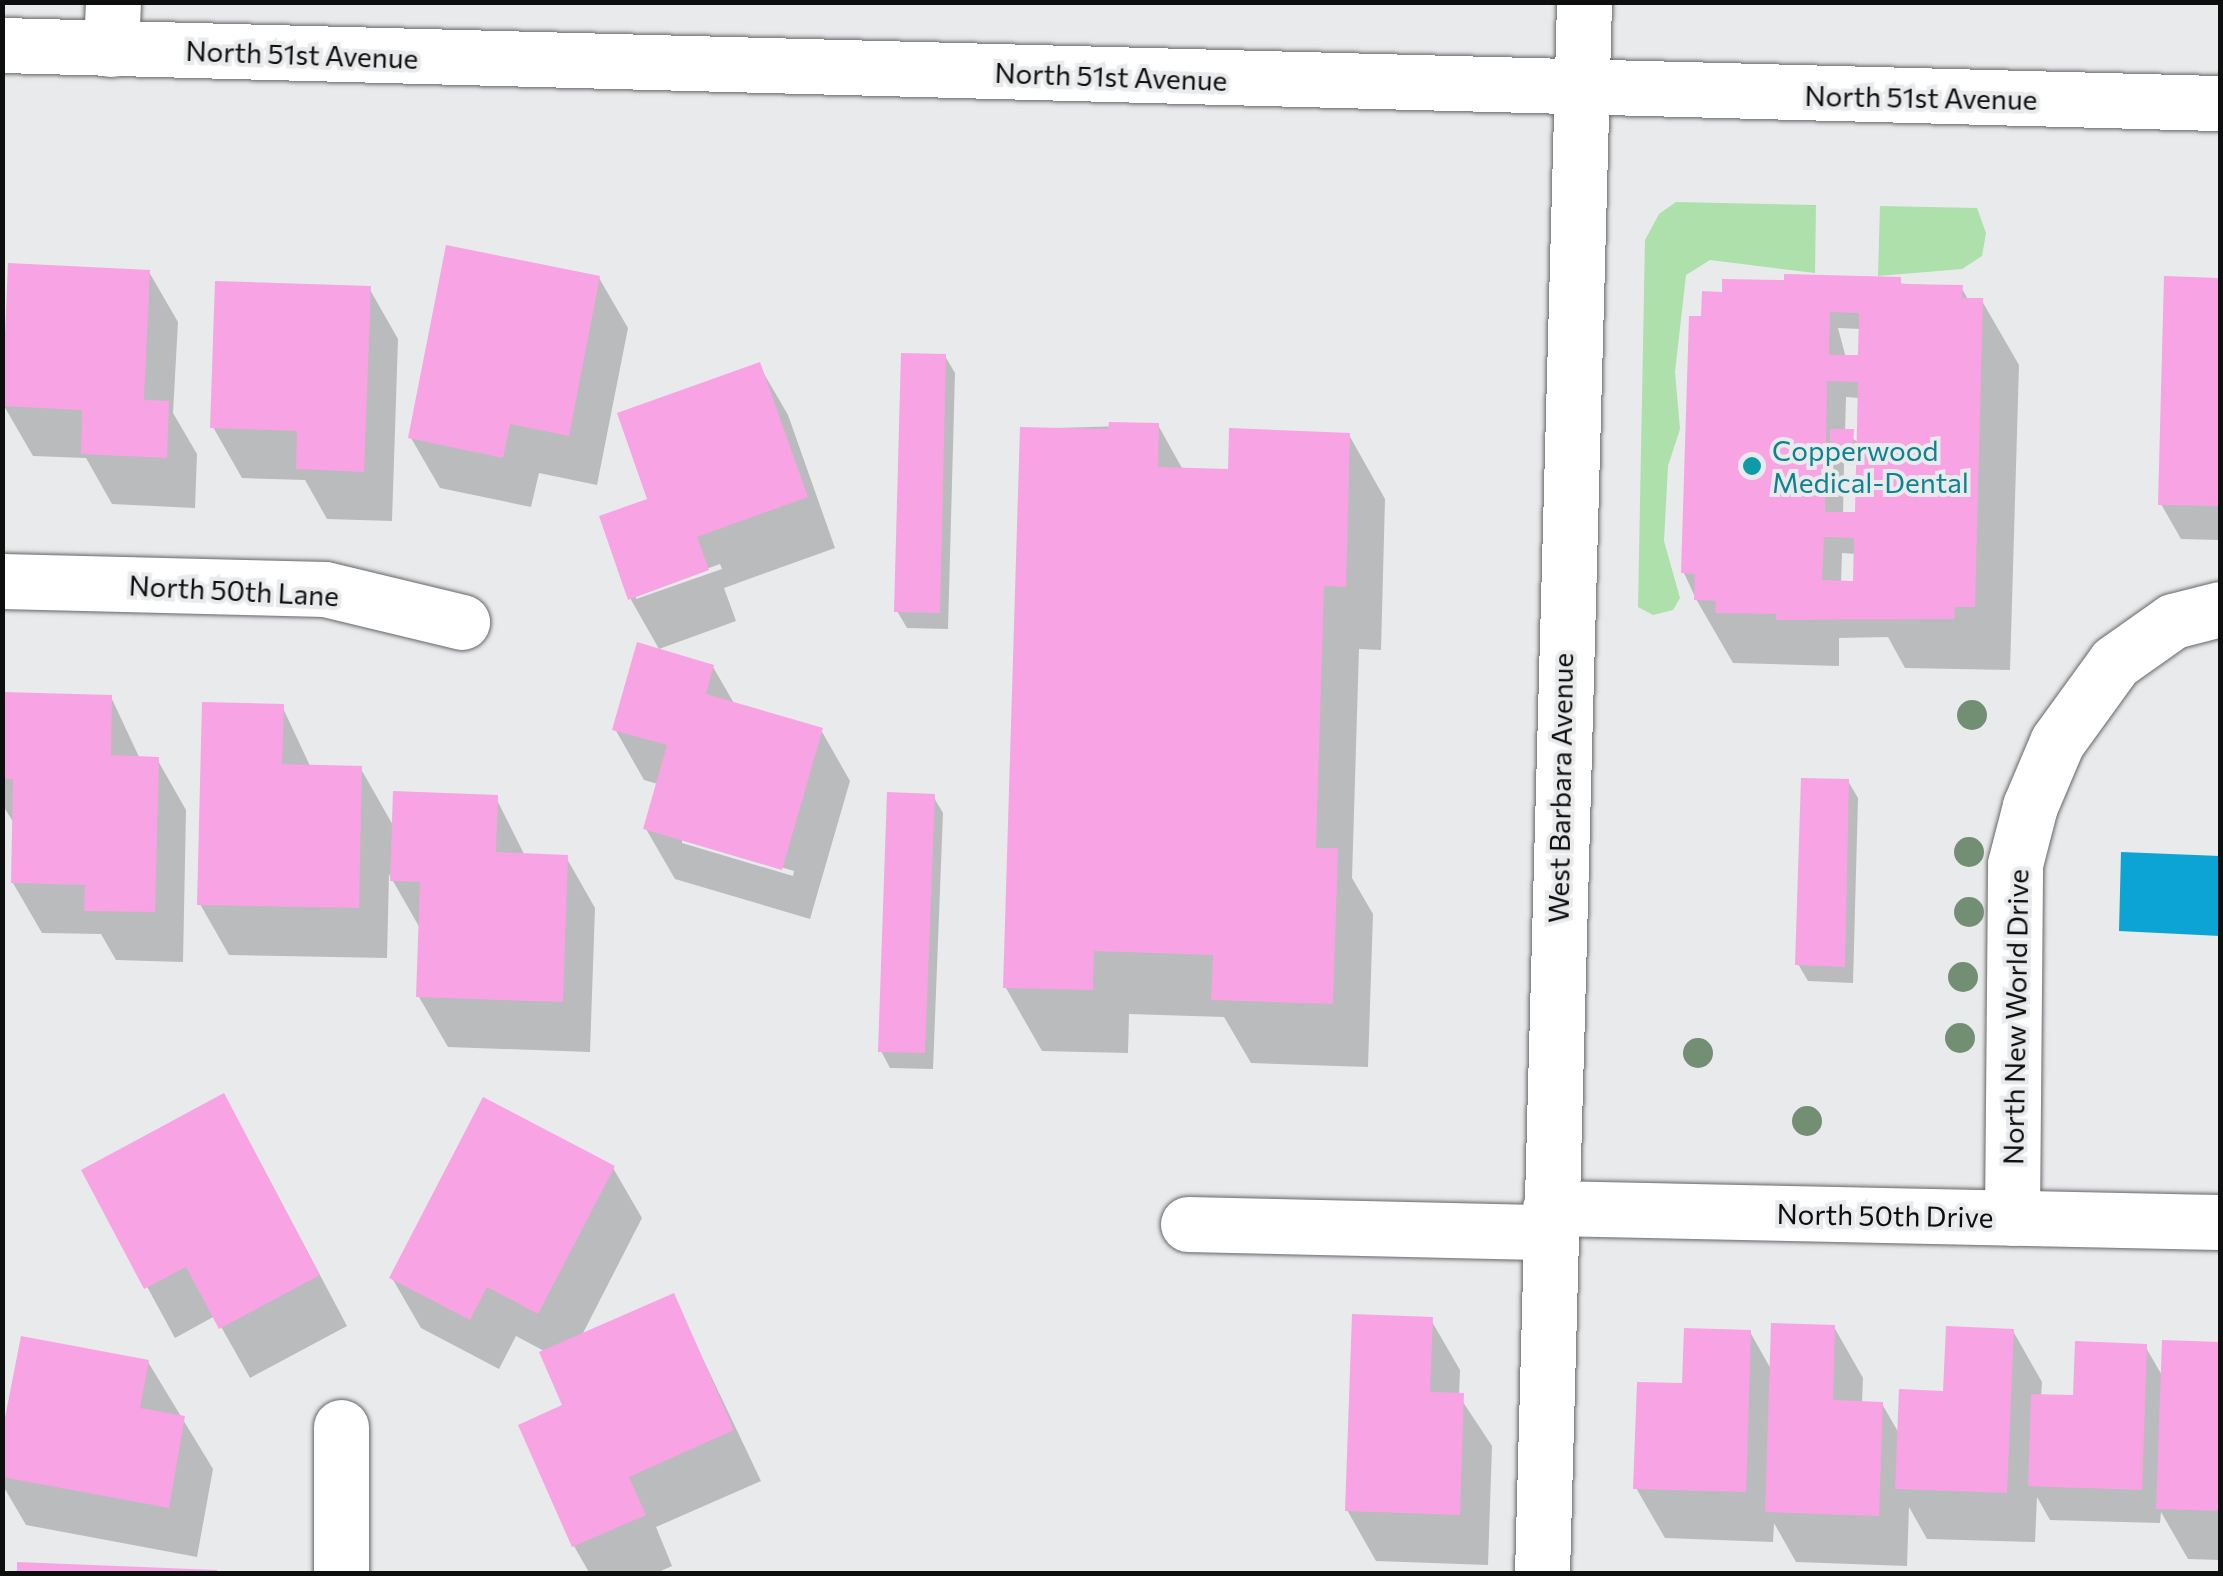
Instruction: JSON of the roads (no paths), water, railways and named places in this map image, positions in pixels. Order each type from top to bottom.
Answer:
[{"type":"street","name":"West Barbara Avenue","points":[[1542,1574],[1578,89],[1584,2]]},
{"type":"street","name":"North 51st Avenue","points":[[2,46],[112,26],[1578,89],[2220,103]]},
{"type":"street","name":"North 50th Lane","points":[[2,581],[325,589],[462,622]]},
{"type":"street","name":"North New World Drive","points":[[2012,1218],[2015,864],[2030,806],[2058,742],[2114,662],[2173,621],[2220,609]]},
{"type":"street","name":"North 50th Drive","points":[[1188,1224],[2012,1218],[2220,1222]]},
{"type":"street","points":[[341,1427],[341,1574]]},
{"type":"water","points":[[2121,852],[2220,856],[2220,936],[2119,931]]},
{"type":"place","name":"Copperwood Medical-Dental","points":[[1752,466]]}]
